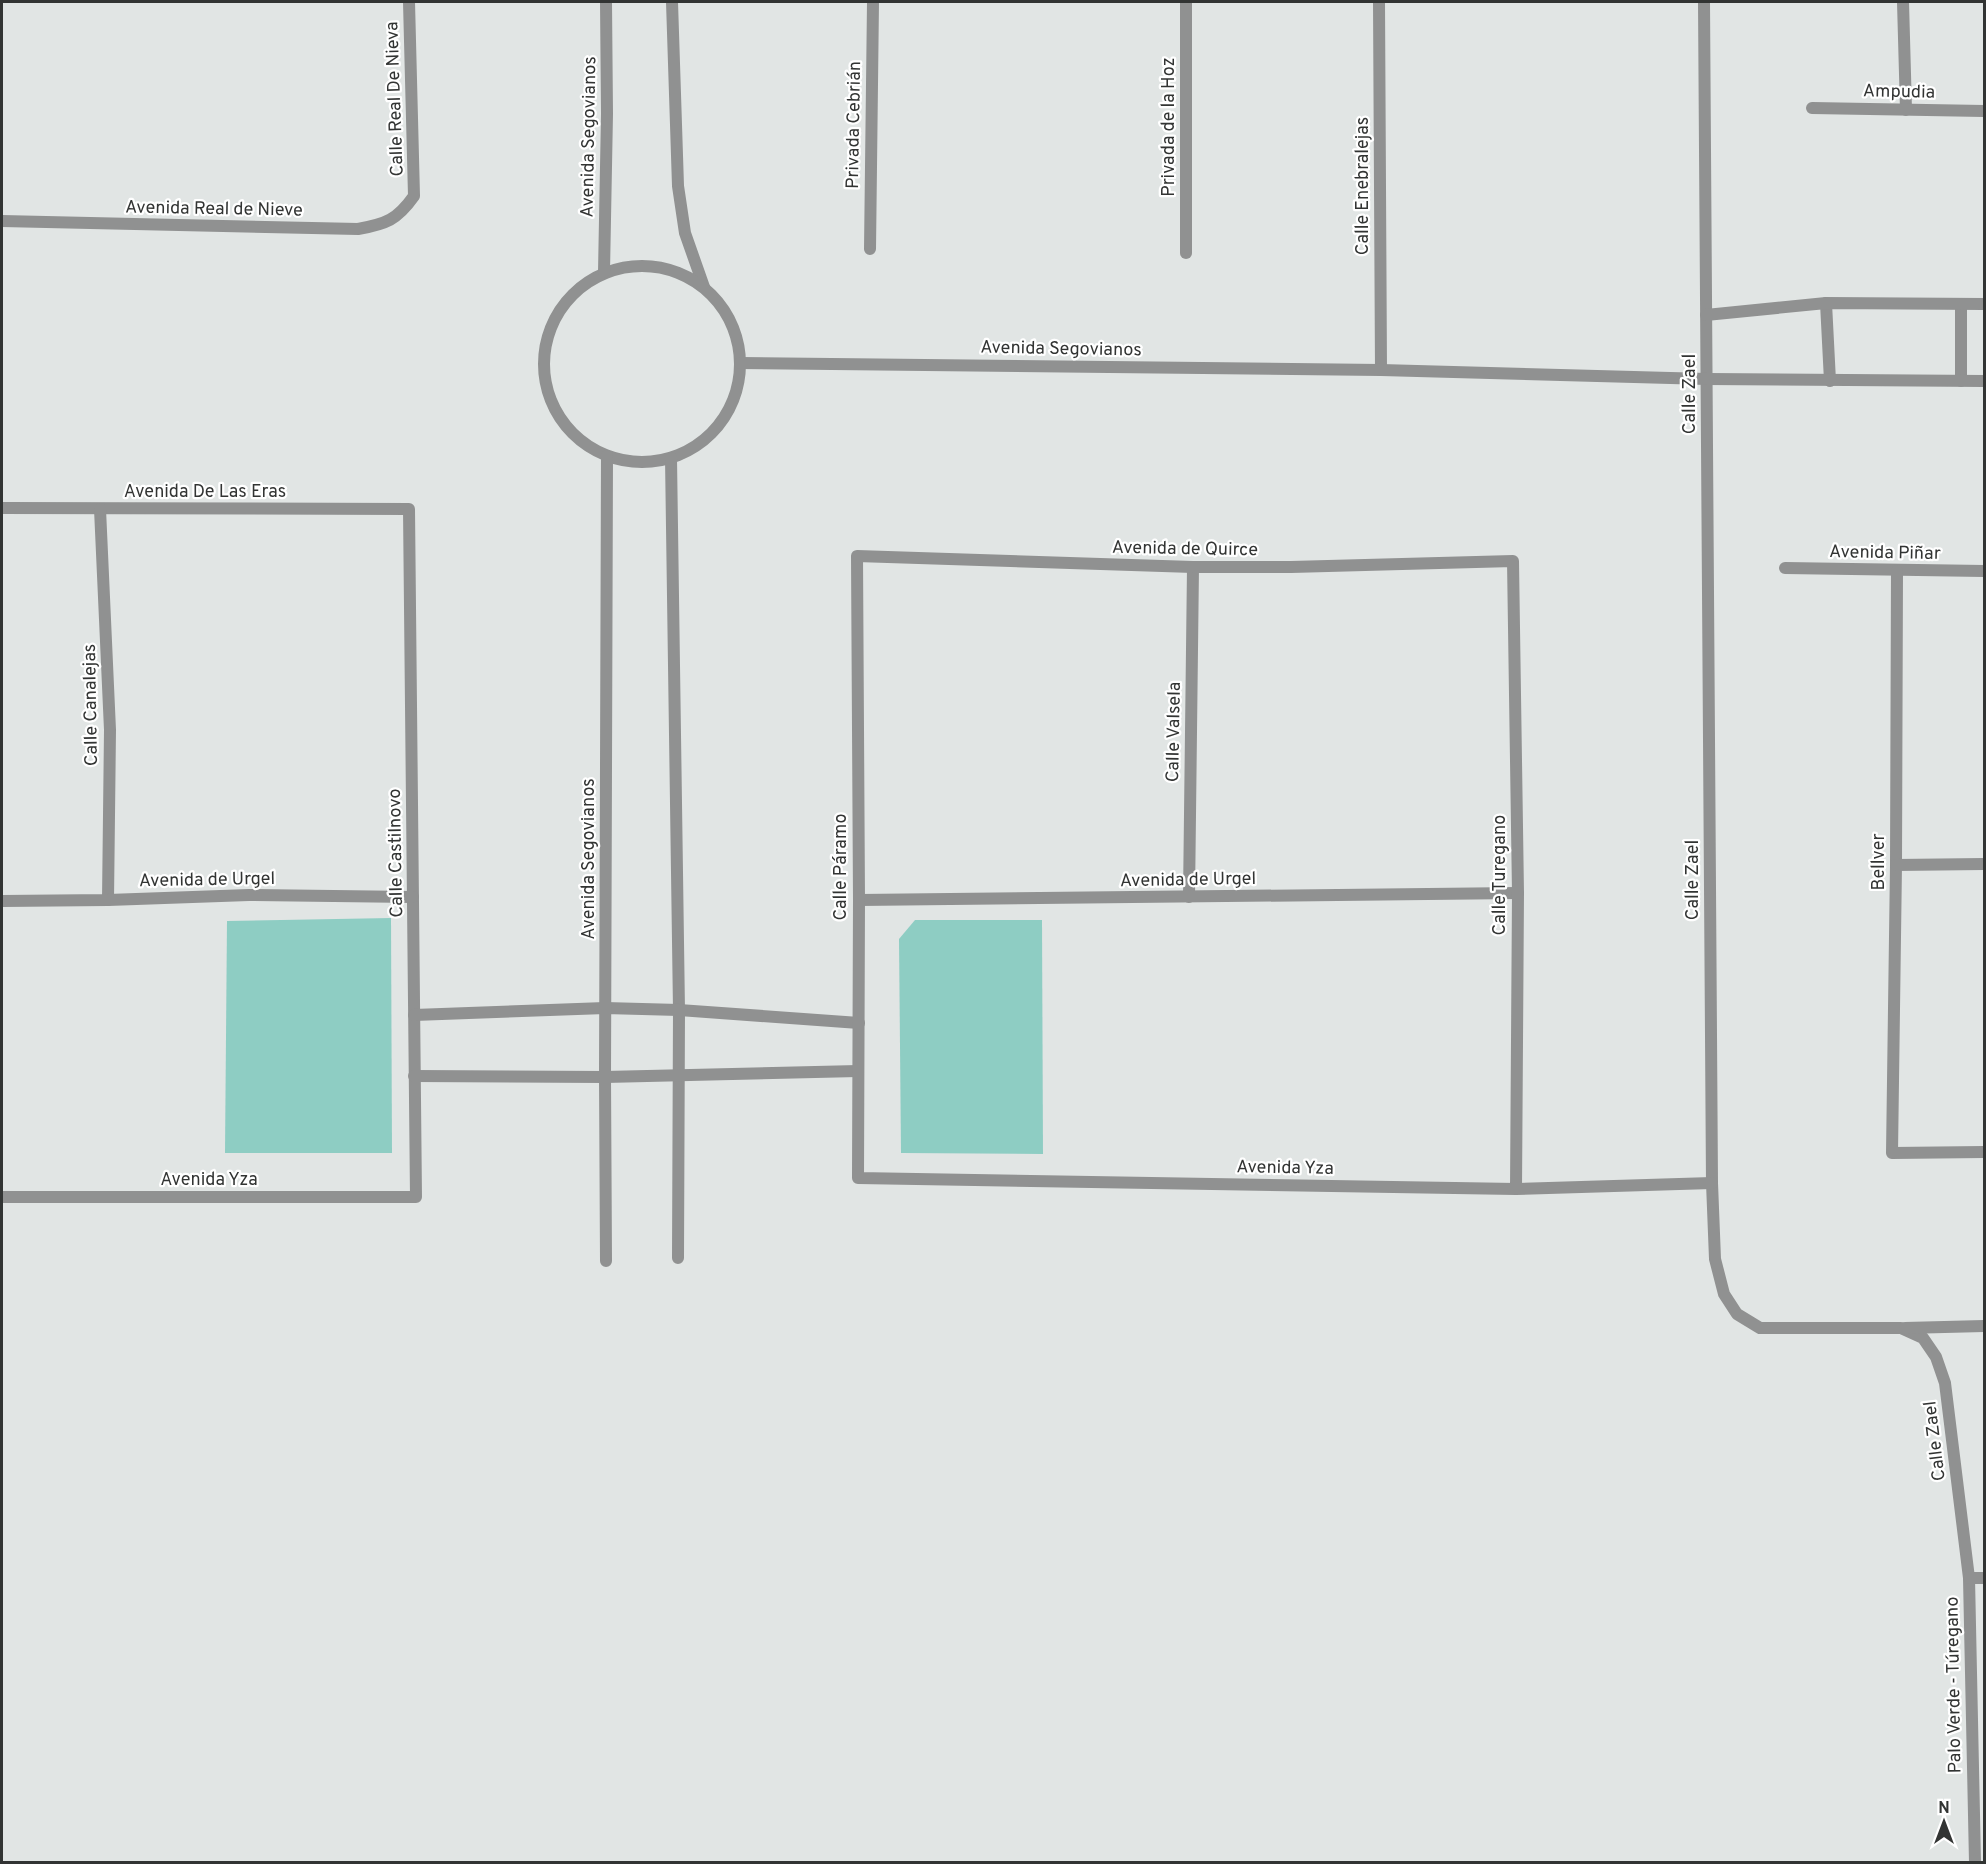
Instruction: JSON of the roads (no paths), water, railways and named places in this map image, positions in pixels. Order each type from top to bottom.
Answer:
[{"type":"street","name":"Calle Real De Nieva","points":[[409,2],[414,196]]},
{"type":"street","name":"Avenida Segovianos","points":[[604,272],[607,114],[606,2]]},
{"type":"street","points":[[672,2],[678,186],[684,233],[704,287],[724,309],[736,335],[740,363],[738,388],[728,411],[713,431],[694,447],[671,458],[650,462],[628,461],[607,456],[581,442],[561,420],[547,394],[543,365],[547,336],[559,309],[579,287],[604,272],[656,266],[704,287]]},
{"type":"street","name":"Privada Cebrián","points":[[870,249],[873,2]]},
{"type":"street","name":"Privada de la Hoz","points":[[1186,2],[1186,253]]},
{"type":"street","name":"Calle Enebralejas","points":[[1379,2],[1381,370]]},
{"type":"street","name":"Calle Zael","points":[[1704,2],[1714,1259],[1724,1294],[1737,1314],[1760,1328],[1901,1328],[1923,1338],[1936,1357],[1945,1383],[1968,1578]]},
{"type":"street","points":[[1903,2],[1906,110]]},
{"type":"street","name":"Ampudia","points":[[1812,108],[1984,111]]},
{"type":"street","name":"Avenida Real de Nieve","points":[[2,221],[357,229],[382,224],[403,211],[414,196]]},
{"type":"street","points":[[1826,303],[1830,381]]},
{"type":"street","points":[[1706,315],[1826,303],[1984,304]]},
{"type":"street","points":[[1961,305],[1961,381]]},
{"type":"street","name":"Avenida Segovianos","points":[[740,363],[1381,370],[1707,379],[1984,381]]},
{"type":"street","name":"Avenida Segovianos","points":[[606,1261],[607,456]]},
{"type":"street","points":[[671,458],[679,1010],[678,1258]]},
{"type":"street","name":"Avenida De Las Eras","points":[[2,508],[409,509]]},
{"type":"street","name":"Calle Canalejas","points":[[100,509],[110,730],[108,900]]},
{"type":"street","name":"Calle Castilnovo","points":[[409,509],[416,1197]]},
{"type":"street","name":"Avenida de Quirce","points":[[857,556],[1193,567],[1291,567],[1513,561]]},
{"type":"street","name":"Calle Páramo","points":[[857,556],[858,1178]]},
{"type":"street","name":"Calle Turegano","points":[[1513,561],[1518,893],[1516,1189]]},
{"type":"street","name":"Calle Valsela","points":[[1189,897],[1193,567]]},
{"type":"street","name":"Avenida Piñar","points":[[1785,568],[1984,572]]},
{"type":"street","name":"Bellver","points":[[1897,571],[1892,1153],[1984,1152]]},
{"type":"street","points":[[1896,865],[1984,864]]},
{"type":"street","name":"Avenida de Urgel","points":[[859,900],[1518,893]]},
{"type":"street","name":"Avenida de Urgel","points":[[2,901],[249,895],[413,897]]},
{"type":"street","points":[[414,1015],[605,1008],[679,1010],[859,1023]]},
{"type":"street","points":[[414,1076],[605,1077],[858,1071]]},
{"type":"street","name":"Avenida Yza","points":[[858,1178],[1516,1189],[1712,1183]]},
{"type":"street","name":"Avenida Yza","points":[[2,1197],[416,1197]]},
{"type":"street","points":[[1901,1328],[1984,1326]]},
{"type":"street","points":[[1968,1578],[1984,1578]]},
{"type":"street","name":"Palo Verde - Túregano","points":[[1968,1578],[1978,1855]]}]
